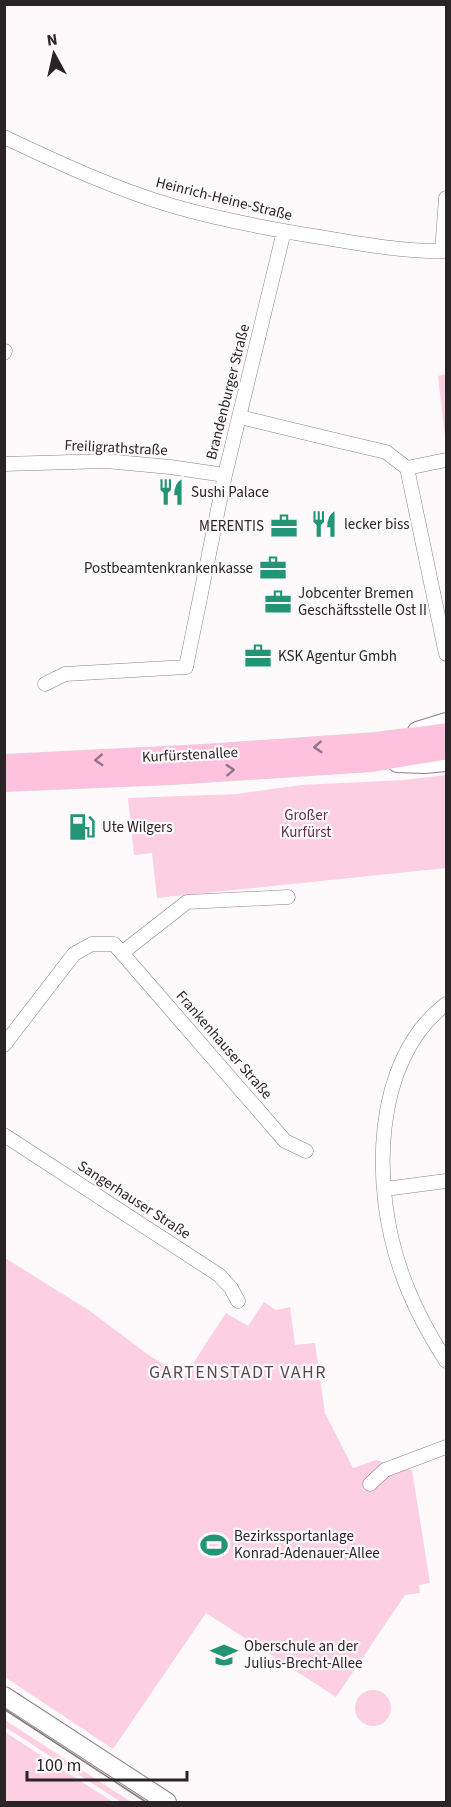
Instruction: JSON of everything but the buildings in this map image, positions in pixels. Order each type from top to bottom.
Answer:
[{"type":"main road","name":"Kurfürstenallee","points":[[374,752],[447,722]]},
{"type":"main road","name":"Kurfürstenallee","points":[[4,781],[167,774],[374,752],[447,734]]},
{"type":"main road","name":"Kurfürstenallee","points":[[4,765],[204,755],[447,749]]},
{"type":"main road","name":"Kurfürstenallee","points":[[374,752],[424,764],[447,762]]},
{"type":"main road","points":[[4,1696],[167,1803]]},
{"type":"street","name":"Heinrich-Heine-Straße","points":[[4,136],[36,152],[143,196],[219,218],[369,246],[444,251]]},
{"type":"street","points":[[444,251],[447,198]]},
{"type":"street","name":"Brandenburger Straße","points":[[45,684],[65,674],[186,667],[225,476],[284,231]]},
{"type":"street","points":[[240,417],[386,452],[407,468],[441,592],[447,654]]},
{"type":"street","points":[[407,468],[447,460]]},
{"type":"street","name":"Freiligrathstraße","points":[[4,464],[106,461],[170,467],[225,476]]},
{"type":"street","points":[[4,1045],[74,954],[92,944],[114,944],[123,952],[187,902],[288,897]]},
{"type":"street","name":"Frankenhauser Straße","points":[[123,952],[285,1141],[306,1151]]},
{"type":"street","points":[[447,1004],[434,1013],[405,1054],[395,1078],[384,1142],[384,1189],[400,1270],[422,1321],[447,1360]]},
{"type":"street","name":"Sangerhauser Straße","points":[[4,1136],[219,1275],[231,1288],[238,1301]]},
{"type":"street","points":[[384,1189],[447,1181]]},
{"type":"street","points":[[370,1484],[385,1470],[447,1447]]},
{"type":"green space","points":[[446,374],[446,437],[445,437],[438,376]]},
{"type":"green space","name":"Großer Kurfürst","points":[[446,775],[446,868],[157,898],[152,853],[134,855],[128,798],[236,794],[301,785],[404,780]]},
{"type":"green space","name":"Bezirkssportanlage Konrad-Adenauer-Allee","points":[[5,1258],[90,1311],[150,1356],[184,1377],[226,1313],[248,1326],[264,1302],[276,1310],[290,1307],[295,1345],[315,1343],[325,1413],[353,1468],[376,1460],[412,1470],[430,1583],[419,1585],[420,1593],[405,1595],[336,1697],[206,1613],[113,1749],[5,1677]]},
{"type":"green space","points":[[373,1690],[386,1695],[391,1708],[386,1721],[373,1726],[360,1721],[355,1708],[360,1695]]},
{"type":"green space","points":[[5,1720],[131,1802],[121,1802],[5,1727]]},
{"type":"green space","points":[[5,1732],[113,1802],[5,1802]]},
{"type":"tram line","points":[[4,1709],[146,1802]]},
{"type":"place","name":"Sushi Palace","points":[[171,492]]},
{"type":"place","name":"lecker biss","points":[[324,524]]},
{"type":"place","name":"MERENTIS","points":[[284,526]]},
{"type":"place","name":"Postbeamtenkrankenkasse","points":[[273,568]]},
{"type":"place","name":"Jobcenter Bremen Geschäftsstelle Ost II","points":[[278,602]]},
{"type":"place","name":"KSK Agentur Gmbh","points":[[258,656]]},
{"type":"place","name":"Ute Wilgers","points":[[82,827]]},
{"type":"place","name":"Bezirkssportanlage Konrad-Adenauer-Allee","points":[[214,1545]]},
{"type":"place","name":"Oberschule an der Julius-Brecht-Allee","points":[[224,1655]]},
{"type":"district","name":"GARTENSTADT VAHR","points":[[238,1372]]}]
